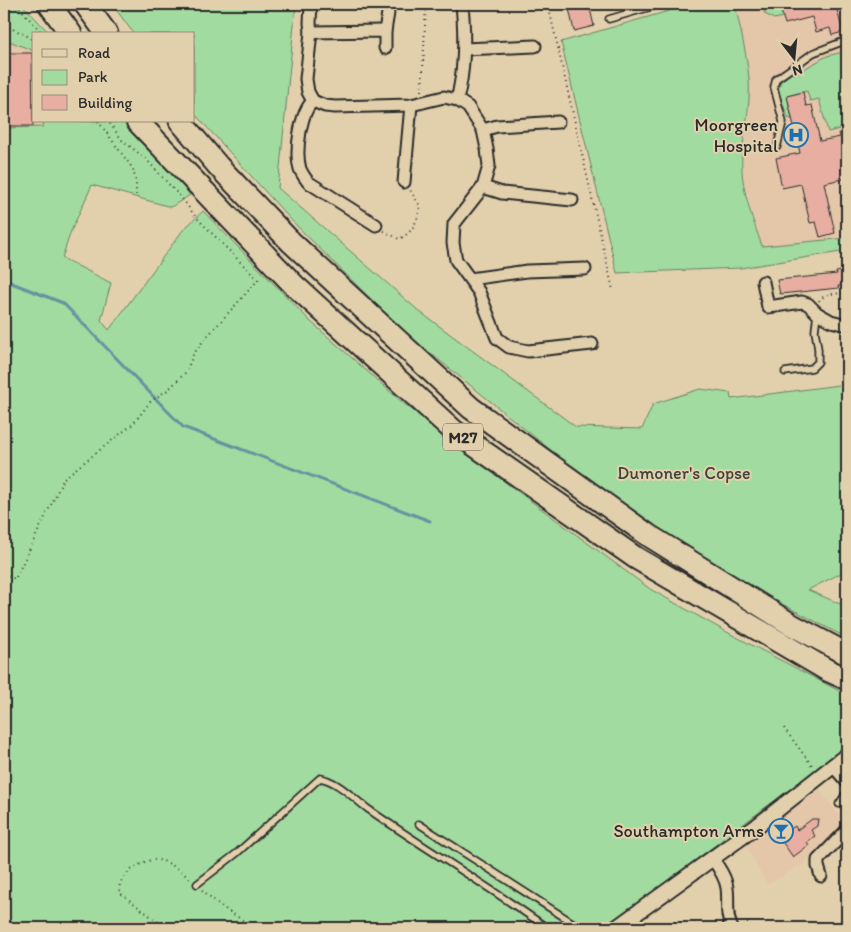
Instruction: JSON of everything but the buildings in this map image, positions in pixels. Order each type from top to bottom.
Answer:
[{"type":"highway","points":[[50,4],[70,32]]},
{"type":"highway","points":[[85,4],[106,32]]},
{"type":"highway","name":"M27","points":[[138,122],[294,285],[454,430],[636,558],[827,670],[847,679]]},
{"type":"highway","name":"M27","points":[[181,122],[219,167],[291,242],[471,408],[648,535],[792,626],[847,654]]},
{"type":"street","points":[[311,4],[311,32],[306,78],[308,92],[314,102],[335,107],[416,103],[444,97],[457,100],[468,107],[483,130],[488,149],[489,166],[483,186],[454,224],[453,243],[456,260],[479,292],[497,338],[509,347],[528,351],[592,344]]},
{"type":"street","points":[[457,100],[464,49],[462,4]]},
{"type":"street","points":[[385,48],[388,13]]},
{"type":"street","points":[[311,32],[385,31]]},
{"type":"street","points":[[464,49],[535,46]]},
{"type":"street","points":[[314,102],[308,107],[303,119],[299,145],[299,164],[302,173],[308,182],[376,225]]},
{"type":"street","points":[[404,182],[416,103]]},
{"type":"street","points":[[483,130],[497,126],[558,122]]},
{"type":"street","points":[[483,186],[502,193],[572,200]]},
{"type":"street","points":[[470,279],[528,271],[585,269]]},
{"type":"street","points":[[763,282],[768,307],[802,302],[808,304],[817,313],[831,321],[847,325]]},
{"type":"street","points":[[616,928],[713,859],[847,755]]},
{"type":"street","points":[[833,766],[847,782]]},
{"type":"street","points":[[821,876],[818,860],[847,830]]},
{"type":"street","points":[[713,859],[727,886],[727,912],[732,928]]},
{"type":"lane","points":[[609,19],[661,4]]},
{"type":"lane","points":[[777,147],[783,122],[774,87],[776,79],[813,53],[847,40]]},
{"type":"lane","points":[[785,372],[812,368],[818,362],[815,331],[817,313]]},
{"type":"lane","points":[[196,884],[237,853],[320,778],[325,779],[517,906],[547,928]]},
{"type":"lane","points":[[839,804],[847,792]]},
{"type":"lane","points":[[419,824],[581,928]]},
{"type":"path","points":[[16,4],[41,32]]},
{"type":"path","points":[[416,103],[426,4]]},
{"type":"path","points":[[548,4],[613,290]]},
{"type":"path","points":[[4,25],[32,40]]},
{"type":"path","points":[[99,122],[133,169],[136,195]]},
{"type":"path","points":[[4,573],[15,579],[64,478],[133,424],[151,401],[169,389],[186,372],[193,355],[203,341],[258,280],[196,216],[146,159],[122,140],[109,122]]},
{"type":"path","points":[[376,225],[391,236],[399,239],[414,228],[419,216],[420,206],[404,182]]},
{"type":"path","points":[[817,313],[818,302],[822,297],[828,294],[847,292]]},
{"type":"path","points":[[784,728],[820,776]]},
{"type":"path","points":[[166,928],[120,893],[119,887],[124,877],[148,860],[155,859],[167,863],[222,906],[255,928]]},
{"type":"shaded area","name":"Moorgreen Hospital","points":[[735,4],[847,4],[847,238],[761,249],[745,184],[742,157],[749,113],[749,81],[746,53]]},
{"type":"shaded area","points":[[4,39],[32,50],[32,122],[44,122],[43,127],[4,128]]},
{"type":"shaded area","points":[[819,790],[846,823],[800,867],[798,866],[767,885],[745,844]]},
{"type":"green space","points":[[4,4],[22,4],[48,32],[32,32],[32,50],[4,39]]},
{"type":"green space","name":"Dumoner's Copse","points":[[112,4],[296,4],[278,188],[420,312],[576,427],[642,429],[653,404],[700,389],[730,393],[731,399],[847,384],[847,570],[808,590],[847,607],[847,638],[782,604],[614,501],[403,331],[292,221],[195,114],[195,32],[133,32]]},
{"type":"green space","points":[[693,4],[735,4],[749,79],[748,108],[742,156],[743,179],[754,224],[762,246],[847,238],[847,251],[740,268],[617,273],[561,42]]},
{"type":"green space","points":[[763,4],[780,4],[781,8],[805,5],[783,17],[774,19],[765,14]]},
{"type":"green space","points":[[847,51],[847,127],[828,132],[819,99],[810,101],[807,91],[787,96],[792,119],[788,118],[778,90],[781,81],[792,73],[795,74],[827,56]]},
{"type":"green space","points":[[44,122],[127,122],[190,195],[171,207],[92,185],[71,231],[62,258],[111,283],[101,320],[109,330],[183,230],[203,211],[310,321],[402,402],[490,471],[650,589],[723,630],[847,695],[847,749],[782,795],[605,928],[4,928],[4,128],[43,127]]},
{"type":"waterway","points":[[4,280],[63,303],[183,427],[430,521]]},
{"type":"place","name":"Moorgreen Hospital","points":[[796,135]]},
{"type":"place","name":"Southampton Arms","points":[[781,831]]}]
